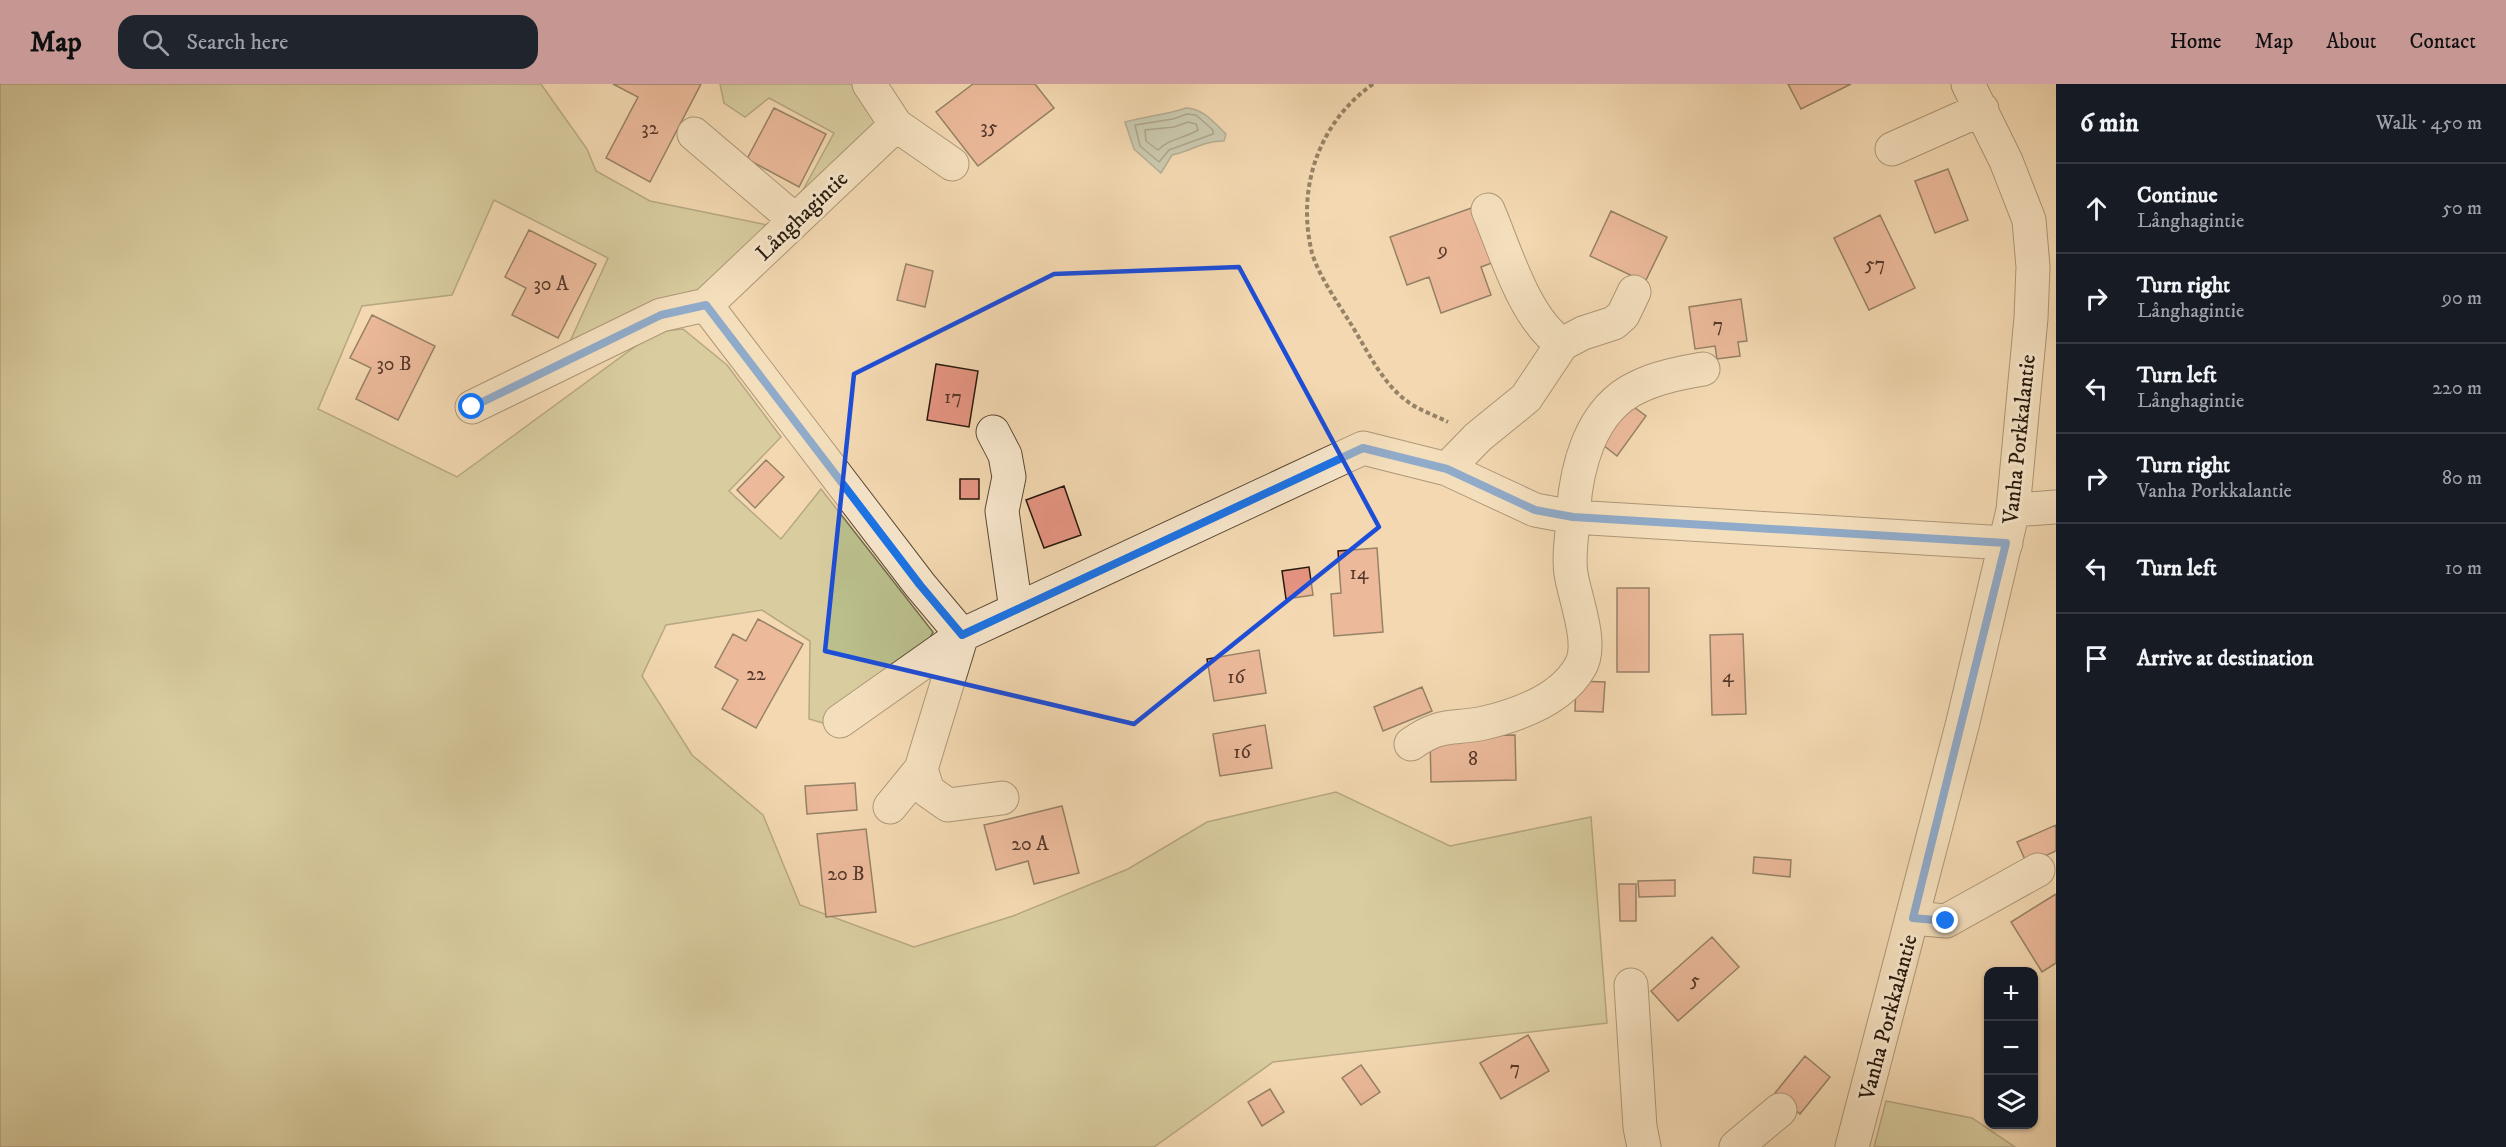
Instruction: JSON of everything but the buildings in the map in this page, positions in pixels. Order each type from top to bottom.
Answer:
[{"type":"street","points":[[869,84],[896,125],[952,164]]},
{"type":"street","points":[[1892,150],[1975,96]]},
{"type":"street","name":"Vanha Porkkalantie","points":[[1852,1147],[1913,918],[2006,543],[2013,510],[2044,268],[2029,220],[1975,96]]},
{"type":"street","name":"Långhagintie","points":[[706,305],[896,125]]},
{"type":"street","points":[[694,134],[795,220]]},
{"type":"street","points":[[1488,210],[1534,315],[1548,335],[1562,345]]},
{"type":"street","points":[[1447,469],[1478,436],[1526,398],[1562,345],[1583,333],[1614,323],[1623,315],[1634,292]]},
{"type":"street","points":[[472,407],[661,315],[706,305],[920,585],[962,635]]},
{"type":"street","points":[[1411,744],[1430,731],[1483,723],[1536,706],[1564,686],[1581,666],[1586,646],[1570,571],[1575,481],[1588,443],[1610,407],[1636,387],[1670,375],[1704,369]]},
{"type":"street","points":[[993,432],[1005,455],[1009,477],[1002,511],[1016,610]]},
{"type":"street","points":[[840,721],[962,635],[1363,448],[1447,469],[1535,510],[1573,517],[2006,543]]},
{"type":"street","points":[[2013,510],[2056,507]]},
{"type":"street","points":[[890,807],[921,769],[962,635]]},
{"type":"street","points":[[921,769],[928,791],[948,805],[1002,798]]},
{"type":"street","points":[[1913,918],[1946,921],[2038,870]]},
{"type":"street","points":[[1631,985],[1640,1127],[1644,1147]]},
{"type":"street","points":[[1736,1147],[1780,1110]]},
{"type":"path","points":[[1373,84],[1351,99],[1332,123],[1318,154],[1308,189],[1307,221],[1313,255],[1329,288],[1384,379],[1411,404],[1478,436]]},
{"type":"highlighted area","points":[[1239,267],[1379,527],[1134,724],[825,651],[854,374],[1054,274]]},
{"type":"green space","points":[[0,84],[541,84],[587,149],[596,171],[650,201],[777,227],[694,293],[567,348],[608,258],[494,200],[452,295],[362,306],[318,409],[457,477],[655,332],[683,329],[727,365],[781,437],[729,491],[781,539],[821,489],[933,632],[920,657],[826,724],[809,719],[810,641],[762,610],[666,625],[642,676],[692,755],[763,815],[800,905],[914,947],[1013,916],[1128,869],[1207,822],[1336,792],[1450,846],[1591,817],[1607,1023],[1273,1062],[1154,1147],[0,1147]]},
{"type":"green space","points":[[720,84],[857,84],[882,122],[798,199],[834,133],[769,98],[745,117],[724,103]]},
{"type":"green space","points":[[1886,1101],[1972,1118],[1984,1126],[1984,1129],[1988,1129],[2015,1147],[1874,1147]]},
{"type":"water","points":[[1186,108],[1198,111],[1212,121],[1226,134],[1224,141],[1209,143],[1172,155],[1161,173],[1134,149],[1125,122]]},
{"type":"route","points":[[472,407],[661,315],[706,305],[920,585],[962,635],[1363,448],[1447,469],[1535,510],[1573,517],[2006,543],[1913,918],[1946,921]]}]
